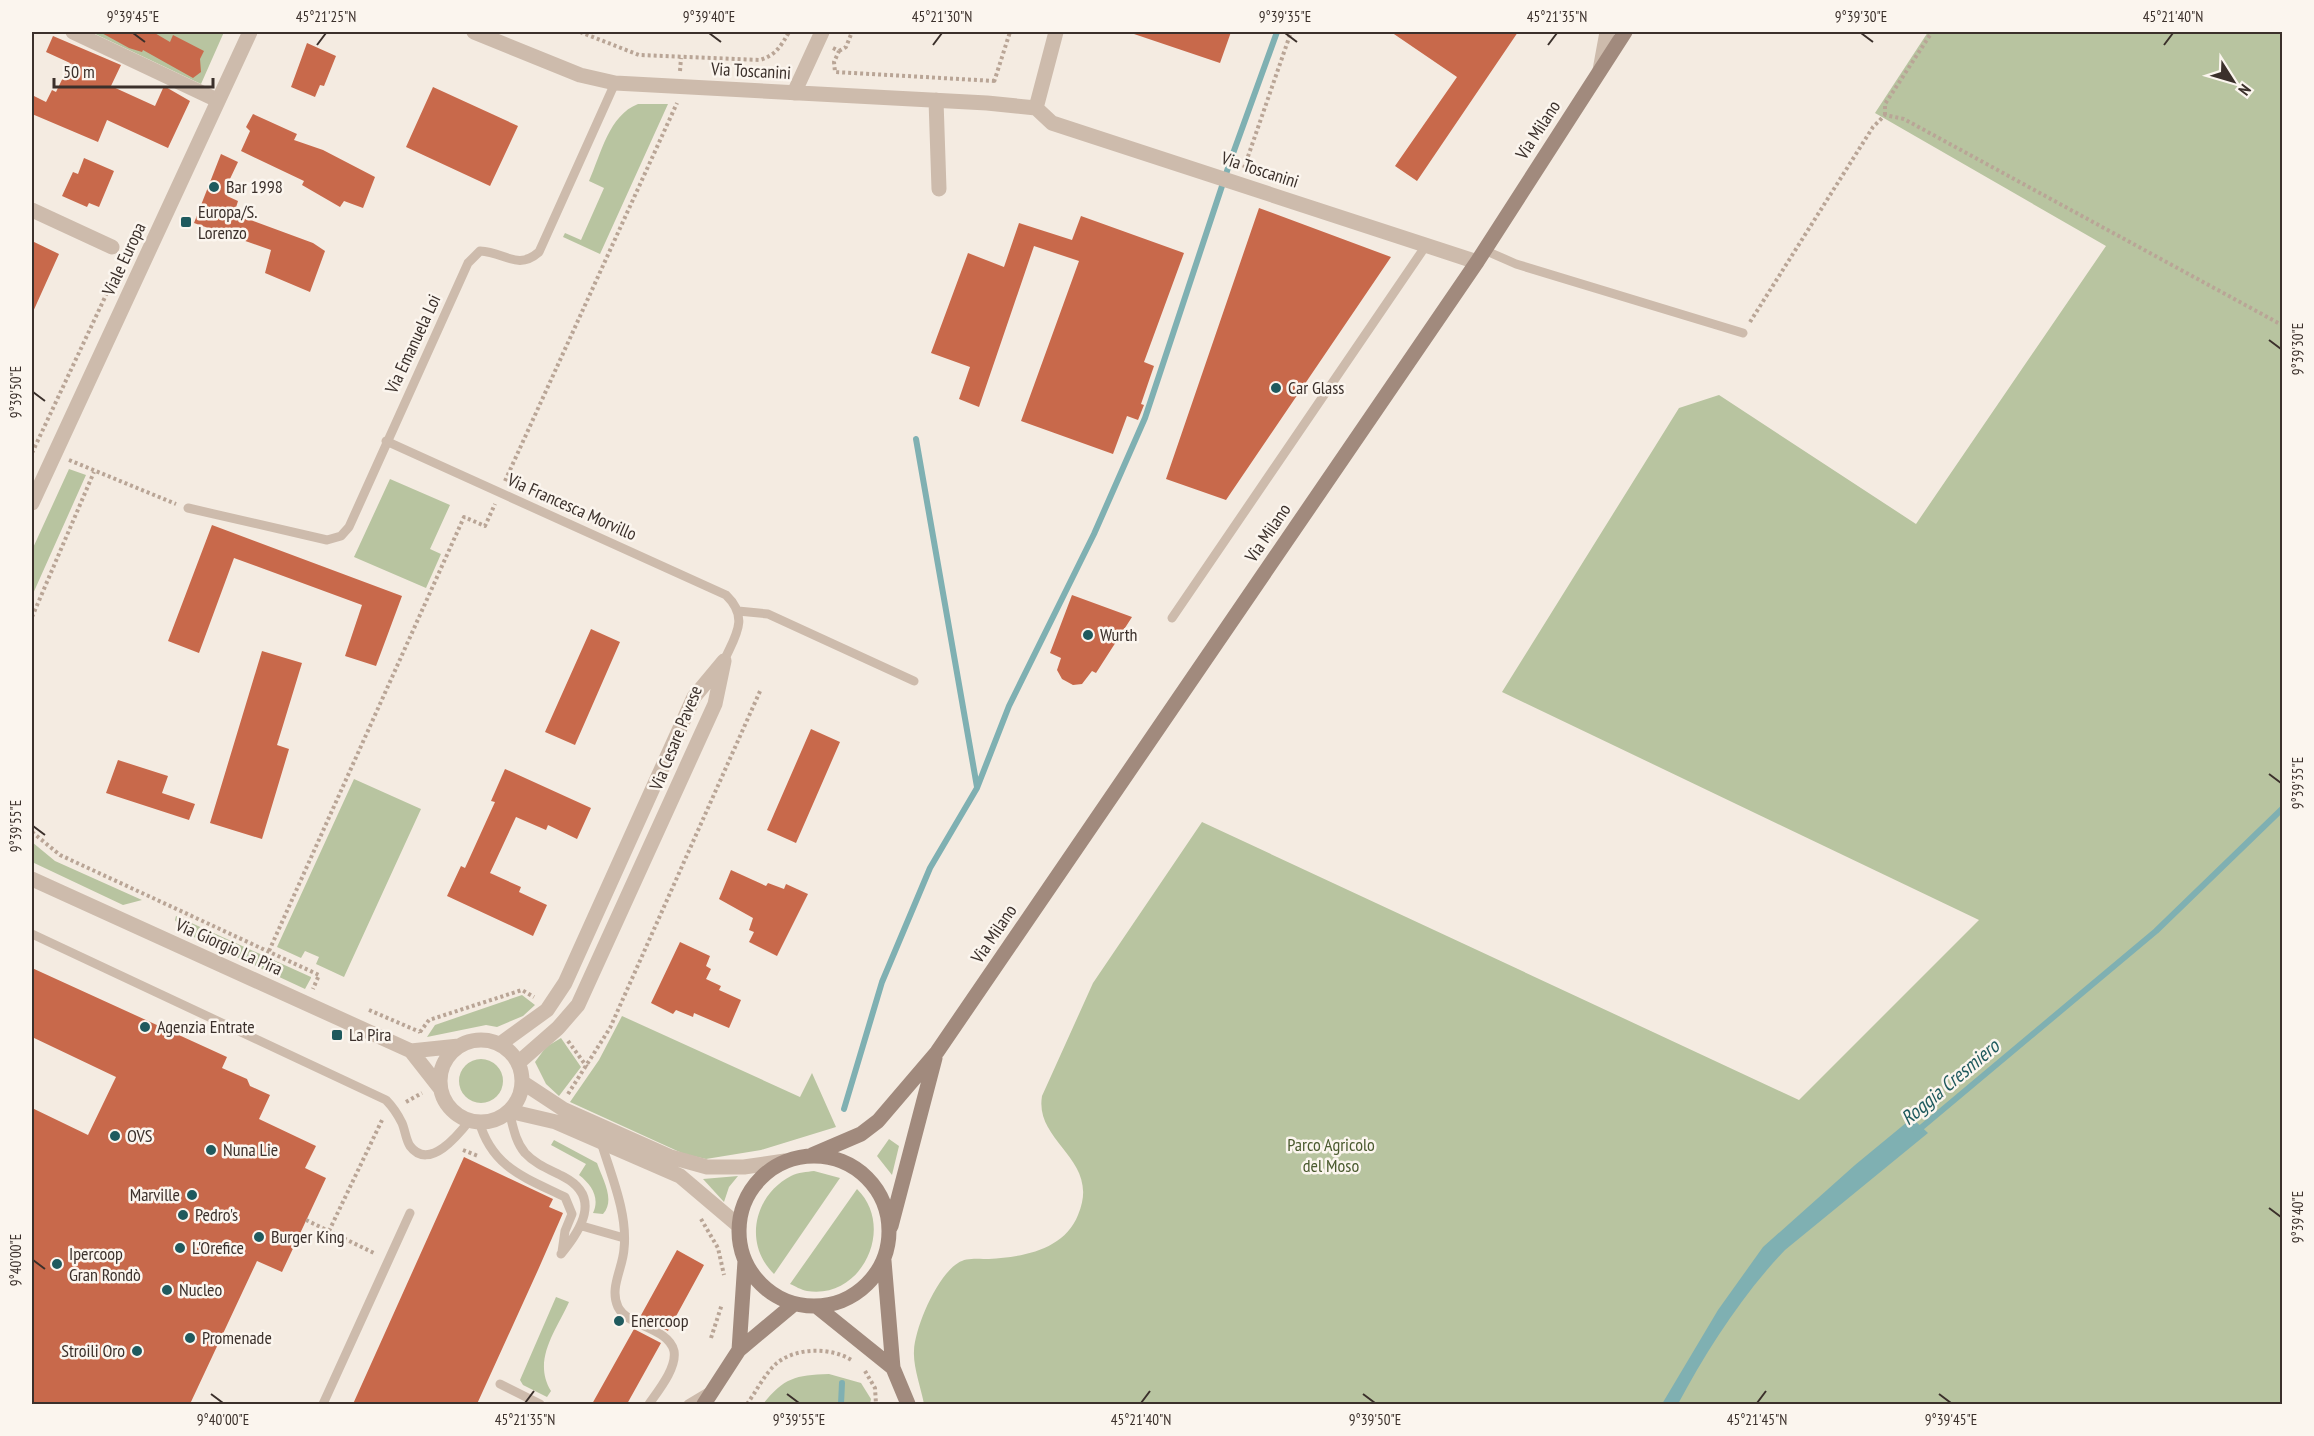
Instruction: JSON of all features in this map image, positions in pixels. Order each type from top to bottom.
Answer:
[{"type":"main road","name":"Via Milano","points":[[937,1052],[884,1261],[872,1279],[856,1294],[837,1303],[816,1306],[794,1304],[765,1288],[745,1260],[740,1244],[739,1226],[743,1206],[753,1187],[767,1172],[785,1161],[812,1155],[861,1134],[878,1121],[937,1052],[1480,256],[1625,32]]},
{"type":"main road","name":"Via Milano","points":[[812,1155],[832,1157],[851,1164],[867,1176],[880,1192],[887,1211],[890,1231]]},
{"type":"main road","name":"Via Milano","points":[[739,1350],[745,1260]]},
{"type":"main road","points":[[884,1261],[893,1368],[908,1404]]},
{"type":"main road","name":"Via Milano","points":[[704,1404],[739,1350],[794,1304]]},
{"type":"main road","points":[[816,1306],[893,1368]]},
{"type":"street","points":[[73,32],[217,100]]},
{"type":"street","name":"Viale Europa","points":[[32,503],[250,32]]},
{"type":"street","name":"Via Toscanini","points":[[474,32],[580,75],[615,83],[987,103],[1036,108],[1052,123],[1427,244],[1480,256]]},
{"type":"street","points":[[1036,108],[1056,32]]},
{"type":"street","points":[[1600,70],[1607,32]]},
{"type":"street","points":[[794,93],[820,36]]},
{"type":"street","points":[[936,100],[939,189]]},
{"type":"street","points":[[32,210],[111,247]]},
{"type":"street","name":"Via Cesare Pavese","points":[[500,1044],[547,1010],[565,983],[694,697],[724,661]]},
{"type":"street","name":"Via Cesare Pavese","points":[[518,1063],[558,1028],[578,1005],[715,704],[724,661]]},
{"type":"street","points":[[638,818],[659,828]]},
{"type":"street","name":"Via Giorgio La Pira","points":[[32,879],[411,1051],[440,1088]]},
{"type":"street","points":[[609,883],[630,893]]},
{"type":"street","points":[[411,1051],[459,1046],[479,1039],[500,1044],[518,1063],[522,1082],[520,1092],[509,1111],[497,1118],[474,1121],[454,1112],[445,1101],[440,1088],[443,1064],[459,1046]]},
{"type":"street","points":[[522,1082],[559,1107],[671,1157],[707,1167],[744,1167],[785,1161]]},
{"type":"street","points":[[509,1111],[556,1122],[680,1176],[739,1226]]},
{"type":"lane","name":"Via Emanuela Loi","points":[[188,508],[327,540],[341,536],[349,527],[468,263],[480,251],[494,252],[516,262],[528,261],[539,252],[615,83]]},
{"type":"lane","name":"Via Milano","points":[[1172,618],[1427,244]]},
{"type":"lane","points":[[1480,256],[1516,264],[1743,333]]},
{"type":"lane","name":"Via Francesca Morvillo","points":[[386,441],[726,595],[738,611]]},
{"type":"lane","points":[[724,661],[738,628],[738,611],[768,614],[914,681]]},
{"type":"lane","points":[[32,934],[386,1100],[394,1108],[410,1145],[418,1153],[431,1154],[444,1149],[474,1121],[483,1137],[509,1171],[565,1197],[572,1214],[565,1231],[561,1254],[582,1226],[585,1203],[582,1193],[567,1179],[536,1163],[516,1140],[509,1111]]},
{"type":"lane","points":[[516,1140],[524,1121],[531,1115]]},
{"type":"lane","points":[[601,1142],[617,1194],[624,1238],[624,1249],[614,1293],[619,1309],[669,1341],[674,1353],[669,1372],[649,1404]]},
{"type":"lane","points":[[323,1404],[410,1213]]},
{"type":"lane","points":[[582,1226],[624,1238]]},
{"type":"lane","points":[[500,1384],[540,1404]]},
{"type":"lane","points":[[688,1404],[715,1388]]},
{"type":"path","points":[[580,32],[639,55],[760,60],[771,57],[780,49],[789,32]]},
{"type":"path","points":[[852,32],[846,47],[839,51],[834,62],[835,72],[995,81]]},
{"type":"path","points":[[987,103],[1010,32]]},
{"type":"path","points":[[1238,183],[1291,32]]},
{"type":"path","points":[[1743,333],[1873,128],[1885,115],[1885,104],[1932,32]]},
{"type":"path","points":[[820,36],[839,51]]},
{"type":"path","points":[[269,951],[464,517],[485,526],[677,102],[681,58]]},
{"type":"path","points":[[1885,115],[1904,119],[2283,325]]},
{"type":"path","points":[[54,453],[94,472],[188,508]]},
{"type":"path","points":[[32,617],[94,472]]},
{"type":"path","points":[[559,1107],[610,1028],[761,689]]},
{"type":"path","points":[[32,832],[60,855],[319,975],[306,1003]]},
{"type":"path","points":[[329,1231],[379,1123],[394,1108],[422,1093]]},
{"type":"path","points":[[451,1142],[479,1156],[492,1148]]},
{"type":"path","points":[[694,1212],[701,1219],[718,1248],[724,1282]]},
{"type":"path","points":[[306,1220],[388,1260]]},
{"type":"path","points":[[711,1338],[723,1301]]},
{"type":"path","points":[[747,1404],[777,1363],[799,1352],[826,1351],[850,1359],[868,1374],[875,1388],[876,1404]]},
{"type":"green space","points":[[91,32],[224,32],[201,84]]},
{"type":"green space","name":"Parco Agricolo del Moso","points":[[1928,32],[2282,32],[2282,1404],[924,1404],[915,1364],[915,1341],[923,1316],[942,1279],[958,1263],[965,1260],[1015,1256],[1053,1244],[1072,1227],[1078,1215],[1083,1196],[1081,1179],[1075,1165],[1048,1127],[1042,1112],[1042,1096],[1093,983],[1202,822],[1799,1100],[1979,920],[1502,692],[1679,408],[1719,395],[1916,524],[2106,246],[1875,113]]},
{"type":"green space","points":[[638,104],[668,104],[600,254],[563,237],[565,233],[581,240],[604,188],[589,181],[602,148],[620,117],[628,109]]},
{"type":"green space","points":[[69,469],[86,475],[32,596],[32,550]]},
{"type":"green space","points":[[390,479],[450,505],[430,549],[441,554],[426,588],[354,557]]},
{"type":"green space","points":[[354,779],[421,809],[344,977],[316,964],[319,957],[305,951],[301,958],[277,947]]},
{"type":"green space","points":[[32,842],[55,861],[142,900],[123,905],[32,862]]},
{"type":"green space","points":[[176,916],[311,978],[305,989],[183,932],[175,920]]},
{"type":"green space","points":[[522,995],[535,1005],[523,1016],[497,1027],[486,1025],[427,1037],[435,1025]]},
{"type":"green space","points":[[622,1016],[800,1097],[812,1073],[836,1127],[761,1150],[706,1159],[684,1154],[570,1102],[599,1060]]},
{"type":"green space","points":[[561,1038],[581,1067],[559,1096],[546,1084],[535,1062],[546,1047]]},
{"type":"green space","points":[[481,1059],[496,1066],[503,1081],[496,1096],[481,1103],[466,1096],[459,1081],[466,1066]]},
{"type":"green space","points":[[889,1139],[899,1146],[892,1175],[877,1156]]},
{"type":"green space","points":[[554,1140],[597,1163],[608,1196],[607,1208],[603,1214],[593,1213],[596,1202],[594,1192],[579,1175],[586,1164],[551,1145]]},
{"type":"green space","points":[[814,1171],[840,1178],[774,1274],[764,1262],[758,1249],[757,1221],[761,1207],[778,1184],[802,1172]]},
{"type":"green space","points":[[738,1176],[729,1187],[724,1202],[703,1179]]},
{"type":"green space","points":[[857,1189],[868,1205],[873,1222],[873,1240],[867,1258],[857,1273],[843,1284],[827,1291],[807,1291],[790,1284]]},
{"type":"green space","points":[[556,1297],[569,1302],[545,1357],[544,1368],[551,1391],[547,1397],[523,1385],[520,1380]]},
{"type":"green space","points":[[829,1374],[861,1383],[871,1399],[870,1404],[763,1404],[784,1383],[807,1375]]},
{"type":"water","points":[[1912,1118],[1928,1133],[1785,1250],[1754,1285],[1726,1324],[1678,1404],[1662,1404],[1718,1310],[1763,1247]]},
{"type":"building","points":[[100,32],[153,32],[170,42],[173,35],[204,51],[200,59],[201,72],[193,78],[143,50],[142,52],[129,48]]},
{"type":"building","points":[[1135,32],[1231,32],[1220,63],[1134,34]]},
{"type":"building","points":[[1391,32],[1518,32],[1417,181],[1395,166],[1457,77]]},
{"type":"building","points":[[53,36],[121,65],[111,86],[155,106],[164,86],[190,101],[168,148],[107,120],[98,142],[32,114],[32,95],[46,102],[52,90],[56,92],[70,63],[46,52]]},
{"type":"building","points":[[307,43],[336,56],[324,86],[320,85],[315,97],[291,87]]},
{"type":"building","points":[[433,87],[518,126],[490,186],[406,147]]},
{"type":"building","points":[[253,114],[297,134],[294,140],[323,150],[375,177],[363,208],[344,201],[340,207],[302,185],[304,181],[241,151],[250,131],[246,127]]},
{"type":"building","points":[[221,154],[238,162],[229,181],[233,183],[227,196],[238,201],[234,214],[313,243],[325,251],[310,292],[265,273],[271,250],[194,223]]},
{"type":"building","points":[[84,158],[114,171],[99,207],[89,203],[87,207],[62,196],[73,172],[78,174]]},
{"type":"building","points":[[1259,208],[1391,257],[1226,500],[1166,479]]},
{"type":"building","points":[[1081,216],[1184,253],[1144,362],[1154,366],[1141,404],[1144,405],[1138,420],[1127,416],[1113,454],[1021,421],[1079,261],[1034,246],[979,407],[959,399],[970,367],[931,353],[968,253],[1004,267],[1019,223],[1072,240]]},
{"type":"building","points":[[32,241],[59,254],[32,314]]},
{"type":"building","points":[[212,525],[402,596],[376,666],[345,656],[362,605],[234,558],[199,653],[168,641]]},
{"type":"building","name":"Wurth","points":[[1072,595],[1132,617],[1096,673],[1092,671],[1082,684],[1073,685],[1062,679],[1057,670],[1061,658],[1050,653]]},
{"type":"building","points":[[591,629],[620,642],[575,745],[545,732]]},
{"type":"building","points":[[262,651],[302,663],[277,745],[289,749],[262,839],[210,823]]},
{"type":"building","points":[[811,729],[840,742],[796,843],[767,830]]},
{"type":"building","points":[[118,760],[168,776],[162,793],[195,804],[189,820],[106,793]]},
{"type":"building","points":[[505,769],[591,808],[577,839],[548,825],[546,830],[516,817],[490,873],[521,887],[519,892],[547,905],[533,936],[447,896],[461,866],[465,868],[495,802],[491,801]]},
{"type":"building","points":[[731,870],[766,886],[768,883],[784,889],[786,884],[808,894],[777,956],[749,942],[754,932],[749,930],[753,918],[719,899]]},
{"type":"building","points":[[680,942],[710,956],[706,966],[711,969],[706,979],[721,986],[719,990],[741,1000],[729,1028],[694,1013],[693,1017],[676,1010],[673,1014],[651,1003]]},
{"type":"building","points":[[32,968],[227,1057],[222,1068],[247,1079],[250,1086],[270,1095],[259,1119],[316,1146],[305,1168],[326,1178],[282,1272],[257,1261],[190,1404],[32,1404],[32,1108],[88,1135],[116,1077],[32,1037]]},
{"type":"building","points":[[464,1157],[553,1199],[549,1207],[563,1213],[538,1270],[477,1404],[353,1404]]},
{"type":"building","points":[[677,1250],[704,1265],[668,1331],[640,1317]]},
{"type":"building","points":[[634,1329],[661,1343],[627,1404],[592,1404]]},
{"type":"waterway","points":[[844,1109],[882,982],[930,868],[977,788],[1009,706],[1094,534],[1145,418],[1231,159],[1277,32]]},
{"type":"waterway","points":[[916,439],[977,787]]},
{"type":"waterway","name":"Roggia Cresmiero","points":[[1916,1132],[2156,931],[2282,809]]},
{"type":"waterway","points":[[841,1404],[842,1383]]},
{"type":"place","name":"Bar 1998","points":[[214,187]]},
{"type":"place","name":"Europa/S. Lorenzo","points":[[186,222]]},
{"type":"place","name":"Car Glass","points":[[1276,388]]},
{"type":"place","name":"Wurth","points":[[1088,635]]},
{"type":"place","name":"Agenzia Entrate","points":[[145,1027]]},
{"type":"place","name":"La Pira","points":[[337,1035]]},
{"type":"place","name":"OVS","points":[[115,1136]]},
{"type":"place","name":"Nuna Lie","points":[[211,1150]]},
{"type":"place","name":"Marville","points":[[192,1195]]},
{"type":"place","name":"Pedro's","points":[[183,1215]]},
{"type":"place","name":"Burger King","points":[[259,1237]]},
{"type":"place","name":"L'Orefice","points":[[180,1248]]},
{"type":"place","name":"Ipercoop Gran Rondò","points":[[57,1264]]},
{"type":"place","name":"Nucleo","points":[[167,1290]]},
{"type":"place","name":"Enercoop","points":[[619,1321]]},
{"type":"place","name":"Promenade","points":[[190,1338]]},
{"type":"place","name":"Stroili Oro","points":[[137,1351]]}]
